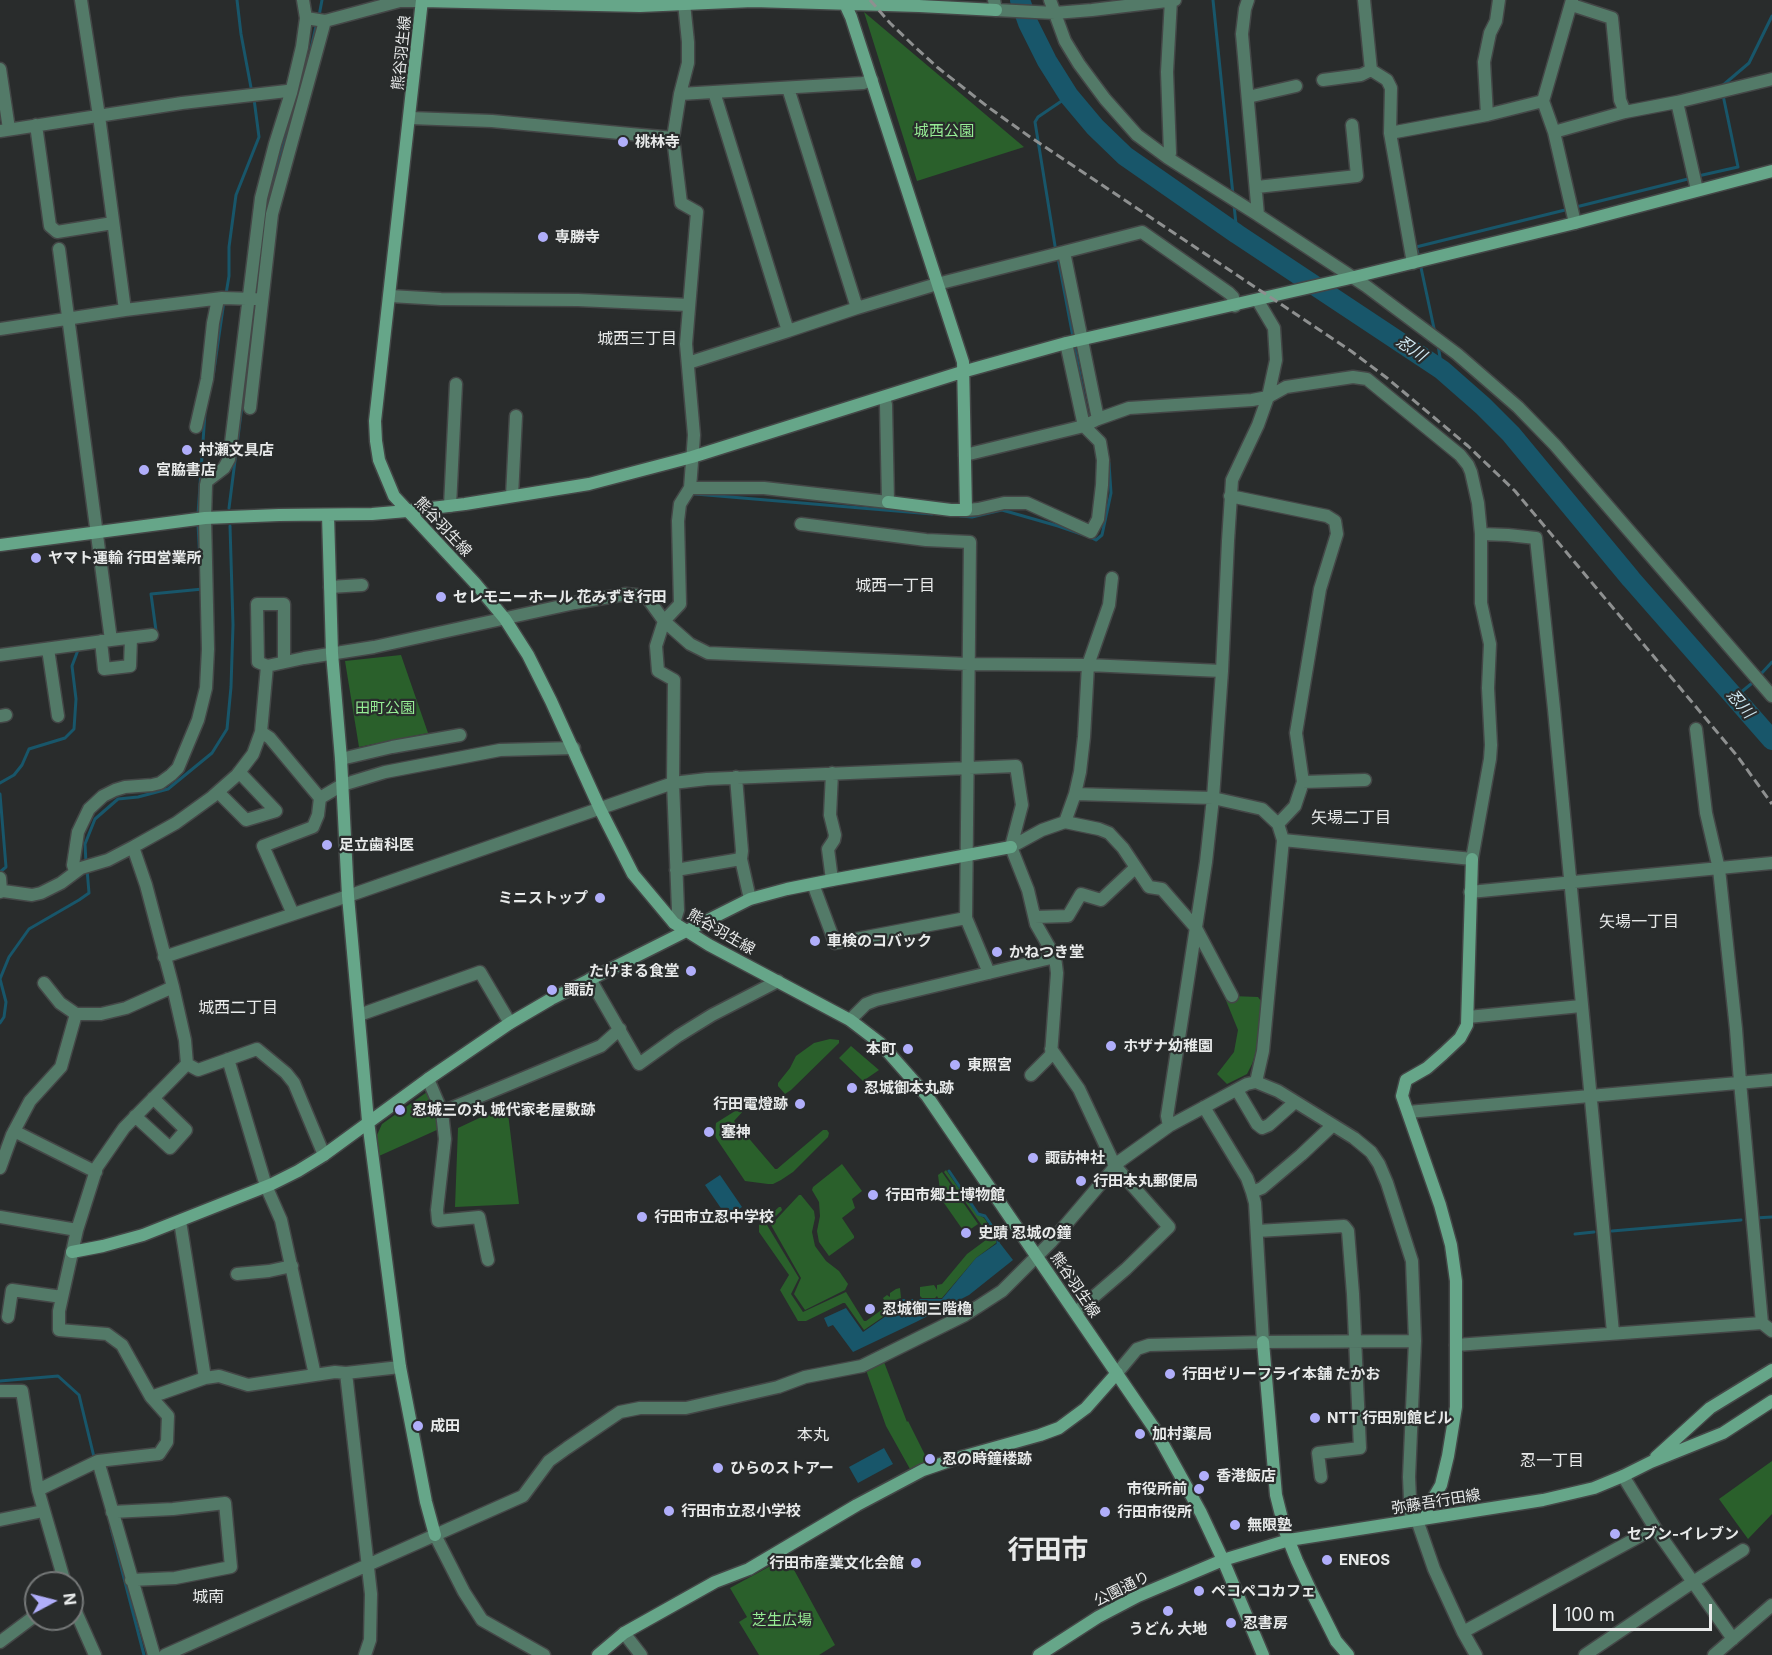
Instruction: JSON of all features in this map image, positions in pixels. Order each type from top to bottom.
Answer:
[{"type":"street","points":[[81,0],[125,310]]},
{"type":"street","points":[[75,871],[73,865],[78,832],[89,809],[103,796],[115,790],[160,783],[171,775],[178,768],[198,720],[206,688],[208,649],[200,518],[207,481],[224,468],[229,459],[272,214],[317,20],[303,0]]},
{"type":"street","points":[[250,408],[261,198],[302,47],[317,20],[400,1],[422,0],[684,3],[753,0],[995,5],[1092,10],[1127,3],[1173,0],[1167,72],[1170,153],[1168,158]]},
{"type":"street","name":"熊谷羽生線","points":[[422,0],[375,421],[380,460],[394,496],[475,583],[505,619],[528,655],[633,874],[674,923],[686,932],[850,1020],[880,1043],[927,1096],[1154,1428],[1178,1468],[1223,1560],[1263,1655]]},
{"type":"street","points":[[1248,0],[1242,34],[1258,215]]},
{"type":"street","points":[[1364,0],[1371,70]]},
{"type":"street","points":[[1487,115],[1484,62],[1490,33],[1496,21],[1499,0]]},
{"type":"street","points":[[843,2],[851,17],[963,362],[966,510]]},
{"type":"street","points":[[1575,223],[1554,132],[1544,101],[1572,2],[1612,18],[1620,100],[1625,112]]},
{"type":"street","points":[[674,923],[678,910],[673,783],[674,680],[658,671],[656,646],[664,621],[680,604],[678,521],[680,504],[690,488],[694,435],[685,305],[697,212],[681,203],[673,138],[688,63],[684,3]]},
{"type":"street","points":[[1051,8],[1079,64],[1105,99],[1137,135],[1168,158],[1258,215],[1457,354],[1518,407],[1555,445],[1772,696]]},
{"type":"street","points":[[0,69],[4,130],[182,104],[287,91],[291,93]]},
{"type":"street","points":[[1323,80],[1361,75],[1371,70]]},
{"type":"street","points":[[1371,70],[1387,80],[1391,88],[1390,133],[1413,263]]},
{"type":"street","points":[[1554,132],[1625,112],[1772,79]]},
{"type":"street","points":[[680,94],[863,83],[872,80]]},
{"type":"street","points":[[1248,97],[1296,86]]},
{"type":"street","points":[[788,88],[857,308]]},
{"type":"street","points":[[714,92],[788,330]]},
{"type":"street","points":[[1390,133],[1487,115],[1544,101]]},
{"type":"street","points":[[1677,102],[1697,190]]},
{"type":"street","points":[[410,118],[492,121],[673,138]]},
{"type":"street","points":[[36,125],[50,226],[57,232],[113,223]]},
{"type":"street","points":[[1257,187],[1358,176],[1352,125]]},
{"type":"street","points":[[0,545],[200,518],[407,512],[589,484],[692,457],[962,372],[1066,344],[1258,301],[1575,223],[1772,171]]},
{"type":"street","points":[[688,363],[937,284],[1142,232],[1229,293],[1233,297],[1235,306]]},
{"type":"street","points":[[59,249],[97,531],[106,641],[104,669],[130,666],[131,638]]},
{"type":"street","points":[[1064,252],[1098,419]]},
{"type":"street","points":[[390,296],[685,305]]},
{"type":"street","points":[[0,329],[222,298],[256,299]]},
{"type":"street","points":[[196,427],[207,379],[213,323],[222,298]]},
{"type":"street","points":[[1169,1126],[1167,1116],[1213,798],[1232,480],[1258,425],[1268,397],[1276,360],[1274,328],[1258,301]]},
{"type":"street","points":[[690,488],[764,488],[951,510],[978,509],[1004,503],[1027,503],[1091,532],[1098,519],[1103,460],[1100,442],[1084,426],[1066,344]]},
{"type":"street","points":[[965,455],[1084,426],[1130,408],[1252,400],[1268,397],[1286,387],[1353,377],[1367,379],[1460,455],[1472,472],[1481,534],[1481,603],[1490,644],[1488,688],[1491,745],[1472,859],[1468,1017],[1467,1025],[1460,1038],[1427,1068],[1406,1080],[1402,1096],[1440,1205],[1451,1245],[1456,1281],[1456,1407],[1441,1485],[1418,1520]]},
{"type":"street","points":[[450,506],[456,384]]},
{"type":"street","points":[[884,397],[888,502]]},
{"type":"street","points":[[512,496],[516,416]]},
{"type":"street","points":[[1230,496],[1327,516],[1335,521],[1337,534],[1320,589],[1296,733],[1303,783],[1294,806],[1278,824]]},
{"type":"street","points":[[328,515],[333,653],[348,896],[368,1121],[400,1367],[426,1502],[435,1535],[464,1592],[482,1620],[544,1655]]},
{"type":"street","points":[[801,524],[926,540],[970,542],[966,918],[989,973]]},
{"type":"street","points":[[1481,534],[1536,538],[1613,1332]]},
{"type":"street","points":[[1065,822],[1080,772],[1088,665],[1109,604],[1112,578]]},
{"type":"street","points":[[330,587],[362,585]]},
{"type":"street","points":[[284,662],[284,604],[257,604],[258,662],[267,666],[374,647],[626,594],[646,596],[664,621],[690,644],[708,653],[968,664],[1088,665],[1222,671]]},
{"type":"street","points":[[0,655],[152,635]]},
{"type":"street","points":[[48,649],[58,716]]},
{"type":"street","points":[[0,878],[1,891],[42,894],[61,883],[75,871],[108,860],[176,823],[218,792],[239,772],[253,754],[261,732],[267,666]]},
{"type":"street","points":[[1696,729],[1706,813],[1719,869],[1736,1029],[1762,1323]]},
{"type":"street","points":[[261,732],[270,738],[320,798],[318,815],[313,827],[263,846],[293,914]]},
{"type":"street","points":[[341,759],[460,735]]},
{"type":"street","points":[[320,798],[342,785],[385,772],[500,750],[574,748]]},
{"type":"street","points":[[164,957],[673,783],[707,778],[1016,766],[1022,805],[1011,847],[1028,890],[1036,924],[1055,957],[1057,973],[1051,1055],[1031,1075]]},
{"type":"street","points":[[218,792],[246,820],[276,811],[239,772]]},
{"type":"street","points":[[832,773],[830,815],[835,834],[828,849],[832,879]]},
{"type":"street","points":[[736,777],[741,859],[750,899]]},
{"type":"street","points":[[1303,783],[1365,780]]},
{"type":"street","points":[[1074,794],[1213,798],[1262,809],[1278,824],[1283,840],[1263,1051],[1256,1082]]},
{"type":"street","points":[[72,1252],[143,1235],[298,1172],[510,1023],[590,979],[750,899],[832,879],[1011,847],[1042,830],[1065,822],[1109,833],[1123,848],[1149,887],[1162,889],[1196,928],[1232,996]]},
{"type":"street","points":[[1283,840],[1472,859]]},
{"type":"street","points":[[38,1490],[98,1461],[159,1454],[167,1442],[168,1416],[150,1397],[122,1345],[108,1334],[59,1330],[59,1311],[77,1230],[97,1167],[124,1128],[187,1064],[185,1040],[173,987],[146,885],[133,847]]},
{"type":"street","points":[[676,870],[741,859]]},
{"type":"street","points":[[1470,892],[1772,863]]},
{"type":"street","points":[[1035,917],[1068,916],[1081,894],[1101,900],[1135,867]]},
{"type":"street","points":[[813,884],[835,943],[966,918]]},
{"type":"street","points":[[850,1020],[866,1004],[876,1000],[1055,957]]},
{"type":"street","points":[[359,1015],[480,972],[510,1023]]},
{"type":"street","points":[[590,979],[639,1064],[712,1015],[778,981]]},
{"type":"street","points":[[44,983],[60,1003],[76,1014],[101,1014],[126,1008],[173,987]]},
{"type":"street","points":[[1468,1017],[1581,1006]]},
{"type":"street","points":[[0,1168],[14,1131],[30,1101],[61,1067],[76,1014]]},
{"type":"street","points":[[442,1112],[601,1046],[620,1029]]},
{"type":"street","points":[[187,1064],[198,1070],[257,1049],[286,1073],[294,1083],[324,1155]]},
{"type":"street","points":[[1051,1050],[1079,1089],[1115,1166],[1169,1227],[1126,1269],[1076,1312]]},
{"type":"street","points":[[228,1059],[266,1186],[281,1220],[315,1375]]},
{"type":"street","points":[[428,1079],[442,1112],[445,1139],[437,1210],[438,1221],[479,1217],[489,1260]]},
{"type":"street","points":[[1408,1112],[1772,1080]]},
{"type":"street","points":[[165,1655],[523,1496],[549,1461],[620,1412],[640,1408],[686,1408],[778,1387],[805,1377],[862,1366],[965,1315],[1002,1291],[1037,1256],[1120,1161],[1169,1126],[1247,1084],[1256,1082],[1295,1102],[1371,1152],[1387,1183],[1412,1261],[1415,1341],[1409,1478],[1418,1520],[1434,1569],[1475,1655]]},
{"type":"street","points":[[1237,1090],[1257,1124],[1262,1128],[1269,1125],[1295,1102]]},
{"type":"street","points":[[135,1116],[170,1148],[186,1130],[153,1098]]},
{"type":"street","points":[[1204,1107],[1247,1179],[1255,1203],[1263,1342],[1276,1495],[1289,1540],[1310,1589],[1336,1641],[1348,1655]]},
{"type":"street","points":[[1252,1192],[1262,1188],[1278,1175],[1332,1125]]},
{"type":"street","points":[[14,1131],[96,1172]]},
{"type":"street","points":[[0,1217],[77,1230]]},
{"type":"street","points":[[180,1221],[205,1378]]},
{"type":"street","points":[[1257,1232],[1344,1226],[1348,1231],[1356,1341],[1360,1448],[1318,1453],[1321,1477]]},
{"type":"street","points":[[237,1274],[292,1266]]},
{"type":"street","points":[[8,1317],[12,1290],[62,1297]]},
{"type":"street","points":[[1456,1345],[1762,1323],[1772,1331]]},
{"type":"street","points":[[598,1655],[624,1633],[715,1582],[749,1569],[857,1505],[924,1470],[1059,1428],[1086,1408],[1142,1346],[1415,1341]]},
{"type":"street","points":[[150,1397],[205,1378],[219,1376],[248,1385],[335,1372],[346,1373],[400,1367]]},
{"type":"street","name":"弥藤吾行田線","points":[[1651,1462],[1710,1408],[1772,1370]]},
{"type":"street","points":[[346,1373],[366,1567],[371,1594],[370,1640],[365,1655]]},
{"type":"street","points":[[0,1391],[22,1391],[38,1490],[61,1571]]},
{"type":"street","name":"弥藤吾行田線","points":[[1223,1560],[1289,1540],[1575,1493],[1623,1476],[1651,1462],[1723,1433],[1772,1401]]},
{"type":"street","points":[[98,1461],[154,1655]]},
{"type":"street","points":[[1623,1476],[1655,1528],[1733,1639]]},
{"type":"street","points":[[112,1512],[173,1509],[225,1503],[231,1567],[175,1578],[131,1580]]},
{"type":"street","points":[[0,1520],[43,1511]]},
{"type":"street","points":[[1463,1632],[1655,1528]]},
{"type":"street","points":[[1585,1655],[1743,1550]]},
{"type":"street","name":"公園通り","points":[[1039,1655],[1098,1617],[1138,1596],[1223,1560]]},
{"type":"street","points":[[1714,1655],[1772,1605]]},
{"type":"street","points":[[0,1642],[24,1624]]},
{"type":"street","points":[[84,1630],[95,1655]]},
{"type":"street","points":[[624,1633],[641,1655]]},
{"type":"green space","name":"城西公園","points":[[864,12],[1024,147],[917,181]]},
{"type":"green space","name":"田町公園","points":[[401,655],[428,733],[359,747],[345,661]]},
{"type":"green space","points":[[1258,997],[1261,1001],[1257,1049],[1252,1064],[1247,1074],[1227,1084],[1217,1074],[1234,1052],[1238,1030],[1225,998]]},
{"type":"green space","points":[[830,1039],[839,1040],[839,1043],[785,1094],[778,1083],[796,1056],[814,1043]]},
{"type":"green space","points":[[851,1046],[879,1070],[863,1081],[839,1058]]},
{"type":"green space","points":[[427,1092],[437,1116],[439,1129],[379,1156],[377,1135],[382,1124]]},
{"type":"green space","points":[[507,1105],[519,1204],[455,1207],[458,1128]]},
{"type":"green space","points":[[743,1106],[746,1108],[734,1121],[775,1169],[823,1130],[827,1130],[828,1137],[793,1172],[781,1180],[773,1184],[745,1181],[715,1134],[716,1123]]},
{"type":"green space","points":[[842,1164],[862,1191],[852,1199],[855,1208],[842,1218],[854,1238],[829,1256],[819,1242],[817,1231],[820,1216],[819,1202],[812,1190]]},
{"type":"green space","points":[[946,1170],[977,1214],[984,1218],[996,1235],[996,1243],[976,1258],[942,1298],[937,1296],[922,1298],[920,1287],[934,1285],[937,1290],[937,1285],[942,1284],[967,1254],[990,1237],[944,1172]]},
{"type":"green space","points":[[942,1172],[978,1224],[965,1233],[937,1193],[940,1190],[938,1175]]},
{"type":"green space","points":[[799,1195],[814,1211],[812,1232],[815,1246],[848,1284],[845,1290],[805,1310],[794,1294],[801,1278],[771,1225]]},
{"type":"green space","points":[[779,1207],[782,1210],[767,1225],[799,1278],[791,1294],[803,1312],[846,1292],[866,1321],[887,1306],[883,1298],[887,1295],[890,1297],[890,1293],[900,1288],[901,1298],[893,1301],[896,1308],[864,1330],[845,1303],[806,1321],[798,1321],[780,1290],[789,1275],[759,1232],[759,1225]]},
{"type":"green space","points":[[884,1362],[907,1422],[928,1461],[910,1469],[886,1426],[866,1370]]},
{"type":"green space","points":[[1772,1461],[1772,1514],[1748,1539],[1719,1499]]},
{"type":"green space","name":"芝生広場","points":[[787,1557],[835,1645],[819,1655],[759,1655],[739,1622],[747,1617],[730,1588]]},
{"type":"water","points":[[720,1175],[742,1207],[727,1217],[705,1185]]},
{"type":"water","points":[[999,1242],[1013,1260],[969,1295],[916,1322],[853,1352],[833,1325],[828,1327],[824,1318],[846,1308],[863,1332],[899,1307],[896,1302],[898,1299],[942,1299],[976,1258]]},
{"type":"water","points":[[884,1448],[893,1464],[858,1483],[849,1467]]},
{"type":"waterway","points":[[237,0],[252,93]]},
{"type":"waterway","points":[[319,16],[322,0]]},
{"type":"waterway","name":"忍川","points":[[1020,0],[1028,23],[1047,61],[1069,96],[1095,127],[1125,156],[1237,234],[1442,370],[1483,406],[1511,434],[1631,579],[1772,740]]},
{"type":"waterway","points":[[1213,0],[1233,195]]},
{"type":"waterway","points":[[1722,86],[1749,63],[1772,16]]},
{"type":"waterway","points":[[311,48],[317,22]]},
{"type":"waterway","points":[[266,213],[268,198],[304,75]]},
{"type":"waterway","points":[[1698,176],[1738,167],[1723,95]]},
{"type":"waterway","points":[[1056,252],[1035,122],[1038,117],[1069,96]]},
{"type":"waterway","points":[[226,294],[236,195],[259,137],[254,99]]},
{"type":"waterway","points":[[1576,207],[1692,178]]},
{"type":"waterway","points":[[1234,205],[1237,234]]},
{"type":"waterway","points":[[1419,257],[1416,247],[1569,209]]},
{"type":"waterway","points":[[256,296],[264,231]]},
{"type":"waterway","points":[[1058,258],[1073,337]]},
{"type":"waterway","points":[[1420,263],[1435,333]]},
{"type":"waterway","points":[[213,377],[224,301]]},
{"type":"waterway","points":[[229,508],[255,303]]},
{"type":"waterway","points":[[1074,344],[1087,413],[1091,419]]},
{"type":"waterway","points":[[1438,345],[1442,370]]},
{"type":"waterway","points":[[198,514],[205,413]]},
{"type":"waterway","points":[[1090,537],[1096,540],[1102,535],[1111,493],[1109,463]]},
{"type":"waterway","points":[[695,494],[932,514]]},
{"type":"waterway","points":[[960,516],[972,517],[1002,510],[1084,535]]},
{"type":"waterway","points":[[198,524],[200,562]]},
{"type":"waterway","points":[[86,863],[85,844],[95,819],[118,799],[138,797],[168,789],[212,753],[227,729],[233,625],[230,526]]},
{"type":"waterway","points":[[153,639],[157,638],[151,594],[203,589]]},
{"type":"waterway","points":[[0,783],[14,775],[22,765],[29,749],[65,738],[74,729],[76,699],[72,666],[78,650],[81,649]]},
{"type":"waterway","points":[[1760,675],[1772,662]]},
{"type":"waterway","points":[[1734,698],[1751,684]]},
{"type":"waterway","points":[[0,794],[6,867],[0,872]]},
{"type":"waterway","points":[[0,1023],[4,1017],[6,1002],[0,979],[9,957],[29,929],[89,893],[87,869]]},
{"type":"waterway","points":[[949,1171],[978,1214],[985,1216],[998,1235],[998,1243]]},
{"type":"waterway","points":[[1755,1218],[1772,1217]]},
{"type":"waterway","points":[[1612,1231],[1741,1220]]},
{"type":"waterway","points":[[1575,1234],[1594,1232]]},
{"type":"waterway","points":[[0,1381],[58,1376],[79,1395],[94,1457]]},
{"type":"waterway","points":[[111,1528],[144,1655]]},
{"type":"railway","points":[[870,0],[890,23],[937,67],[988,107],[1351,351],[1468,446],[1515,491],[1738,757],[1772,804]]},
{"type":"place","name":"桃林寺","points":[[623,142]]},
{"type":"place","name":"専勝寺","points":[[543,237]]},
{"type":"place","name":"村瀬文具店","points":[[187,450]]},
{"type":"place","name":"宮脇書店","points":[[144,470]]},
{"type":"place","name":"ヤマト運輸 行田営業所","points":[[36,558]]},
{"type":"place","name":"セレモニーホール 花みずき行田","points":[[441,597]]},
{"type":"place","name":"足立歯科医","points":[[327,845]]},
{"type":"place","name":"ミニストップ","points":[[600,898]]},
{"type":"place","name":"車検のコバック","points":[[815,941]]},
{"type":"place","name":"かねつき堂","points":[[997,952]]},
{"type":"place","name":"たけまる食堂","points":[[691,971]]},
{"type":"place","name":"諏訪","points":[[552,990]]},
{"type":"place","name":"ホザナ幼稚園","points":[[1111,1046]]},
{"type":"place","name":"本町","points":[[908,1049]]},
{"type":"place","name":"東照宮","points":[[955,1065]]},
{"type":"place","name":"忍城御本丸跡","points":[[852,1088]]},
{"type":"place","name":"行田電燈跡","points":[[800,1104]]},
{"type":"place","name":"忍城三の丸 城代家老屋敷跡","points":[[400,1110]]},
{"type":"place","name":"塞神","points":[[709,1132]]},
{"type":"place","name":"諏訪神社","points":[[1033,1158]]},
{"type":"place","name":"行田本丸郵便局","points":[[1081,1181]]},
{"type":"place","name":"行田市郷土博物館","points":[[873,1195]]},
{"type":"place","name":"行田市立忍中学校","points":[[642,1217]]},
{"type":"place","name":"史蹟 忍城の鐘","points":[[966,1233]]},
{"type":"place","name":"忍城御三階櫓","points":[[870,1309]]},
{"type":"place","name":"行田ゼリーフライ本舗 たかお","points":[[1170,1374]]},
{"type":"place","name":"NTT 行田別館ビル","points":[[1315,1418]]},
{"type":"place","name":"成田","points":[[418,1426]]},
{"type":"place","name":"加村薬局","points":[[1140,1434]]},
{"type":"place","name":"忍の時鐘楼跡","points":[[930,1459]]},
{"type":"place","name":"ひらのストアー","points":[[718,1468]]},
{"type":"place","name":"香港飯店","points":[[1204,1476]]},
{"type":"place","name":"市役所前","points":[[1199,1489]]},
{"type":"place","name":"行田市立忍小学校","points":[[669,1511]]},
{"type":"place","name":"行田市役所","points":[[1105,1512]]},
{"type":"place","name":"無限塾","points":[[1235,1525]]},
{"type":"place","name":"セブン-イレブン","points":[[1615,1534]]},
{"type":"place","name":"ENEOS","points":[[1327,1560]]},
{"type":"place","name":"行田市産業文化会館","points":[[916,1563]]},
{"type":"place","name":"ペコペコカフェ","points":[[1199,1591]]},
{"type":"place","name":"うどん 大地","points":[[1168,1611]]},
{"type":"place","name":"忍書房","points":[[1231,1623]]},
{"type":"district","name":"城西三丁目","points":[[637,339]]},
{"type":"district","name":"城西一丁目","points":[[895,586]]},
{"type":"district","name":"矢場二丁目","points":[[1351,818]]},
{"type":"district","name":"矢場一丁目","points":[[1639,922]]},
{"type":"district","name":"城西二丁目","points":[[238,1008]]},
{"type":"district","name":"本丸","points":[[813,1435]]},
{"type":"district","name":"忍一丁目","points":[[1552,1461]]},
{"type":"district","name":"行田市","points":[[1048,1551]]},
{"type":"district","name":"城南","points":[[208,1597]]}]
